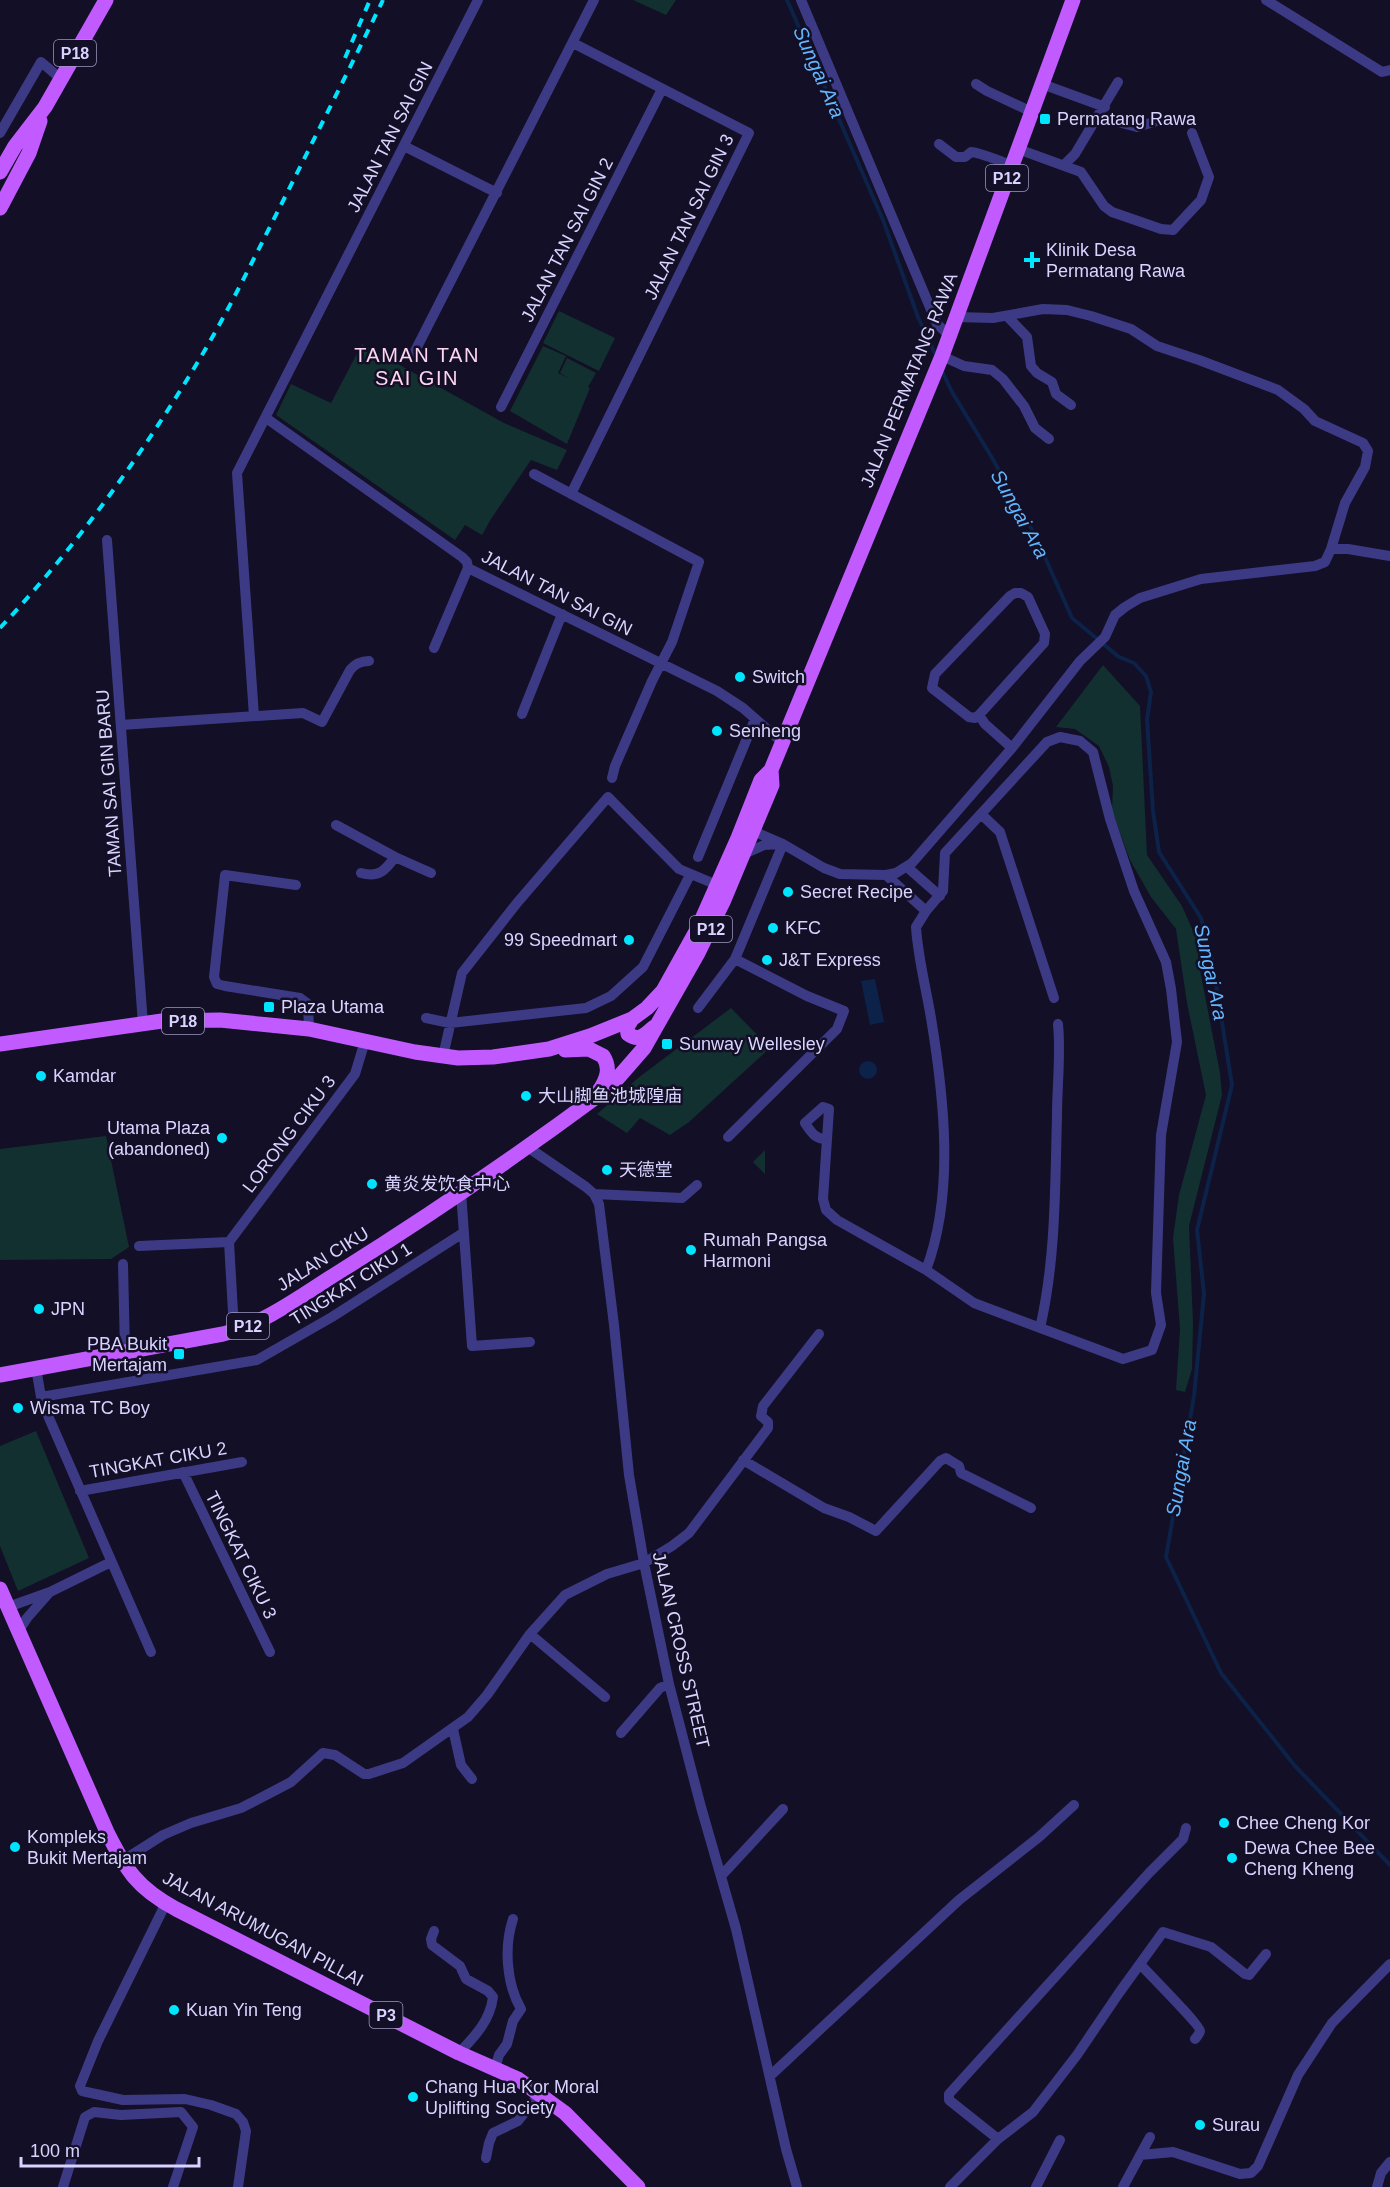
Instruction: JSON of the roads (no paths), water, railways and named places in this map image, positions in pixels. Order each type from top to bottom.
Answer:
[{"type":"main road","name":"P18","points":[[1,207],[29,153],[45,107],[106,0]]},
{"type":"main road","name":"JALAN PERMATANG RAWA","points":[[632,1019],[656,1000],[688,947],[738,838],[760,780],[771,770],[783,743],[942,356],[1073,0]]},
{"type":"main road","name":"P18","points":[[0,172],[15,146],[45,107]]},
{"type":"main road","points":[[0,164],[15,146]]},
{"type":"main road","name":"JALAN PERMATANG RAWA","points":[[594,1098],[617,1079],[638,1056],[708,935],[772,784],[771,770]]},
{"type":"main road","points":[[632,1019],[627,1030],[628,1034],[634,1038],[643,1037],[655,1026]]},
{"type":"main road","name":"P12","points":[[549,1049],[632,1019]]},
{"type":"main road","name":"P18","points":[[0,1044],[143,1024],[220,1020],[309,1029],[443,1056],[471,1058],[549,1049]]},
{"type":"main road","points":[[549,1049],[589,1049],[603,1056],[608,1065],[607,1075],[594,1098]]},
{"type":"main road","name":"JALAN CIKU","points":[[0,1375],[239,1330],[265,1318],[401,1234],[594,1098]]},
{"type":"main road","name":"JALAN ARUMUGAN PILLAI","points":[[0,1589],[122,1861],[133,1878],[166,1904],[459,2053],[495,2068],[540,2093],[565,2113],[638,2187]]},
{"type":"street","name":"JALAN TAN SAI GIN","points":[[254,716],[237,473],[478,0]]},
{"type":"street","points":[[414,353],[594,0]]},
{"type":"street","points":[[801,0],[937,324],[950,335]]},
{"type":"street","points":[[1266,0],[1386,71]]},
{"type":"street","name":"JALAN TAN SAI GIN 3","points":[[571,494],[749,133],[573,43]]},
{"type":"street","points":[[0,133],[41,62],[60,78]]},
{"type":"street","points":[[1064,165],[1075,154],[1118,82]]},
{"type":"street","points":[[976,84],[1032,112]]},
{"type":"street","points":[[1042,84],[1105,106]]},
{"type":"street","name":"JALAN TAN SAI GIN 2","points":[[501,407],[662,88]]},
{"type":"street","points":[[1099,117],[1137,127],[1156,121]]},
{"type":"street","points":[[1018,149],[1081,172],[1104,206],[1112,212],[1173,230],[1201,200],[1209,177],[1192,133]]},
{"type":"street","points":[[939,144],[956,157],[965,157],[971,152],[978,152],[989,159],[1012,165]]},
{"type":"street","points":[[404,146],[497,193]]},
{"type":"street","points":[[738,838],[753,831],[840,874],[886,875],[896,873],[907,867],[1012,748],[1080,661],[1105,637],[1115,615],[1140,598],[1201,579],[1315,566],[1324,562],[1331,549],[1345,503],[1365,466],[1368,451],[1363,443],[1316,421],[1278,390],[1157,346],[1131,329],[1067,310],[1043,309],[1008,317],[968,319],[956,317]]},
{"type":"street","points":[[1008,317],[1027,337],[1031,366],[1036,373],[1052,382],[1056,394],[1071,405]]},
{"type":"street","points":[[942,356],[964,366],[992,370],[1003,379],[1024,406],[1035,428],[1049,439]]},
{"type":"street","name":"JALAN TAN SAI GIN","points":[[266,418],[462,556],[468,568],[723,695],[783,743]]},
{"type":"street","points":[[534,474],[699,562],[672,642],[652,681],[615,766],[612,778]]},
{"type":"street","name":"TAMAN SAI GIN BARU","points":[[107,540],[143,1024]]},
{"type":"street","points":[[1331,549],[1390,555]]},
{"type":"street","points":[[434,648],[468,568]]},
{"type":"street","points":[[1015,593],[1025,594],[1045,634],[1044,644],[979,715],[975,718],[969,717],[932,688],[933,679],[935,674],[1010,596],[1015,593]]},
{"type":"street","points":[[522,714],[562,614]]},
{"type":"street","points":[[121,725],[303,713],[322,722],[350,670],[354,665],[369,661]]},
{"type":"street","points":[[979,715],[985,724],[1012,748]]},
{"type":"street","points":[[698,857],[755,719]]},
{"type":"street","points":[[826,1139],[823,1199],[826,1210],[837,1220],[926,1270],[974,1303],[1123,1359],[1152,1350],[1161,1325],[1156,1293],[1161,1135],[1177,1042],[1171,989],[1166,962],[1134,891],[1110,819],[1093,752],[1080,741],[1059,737],[1047,742],[945,854],[945,885],[940,896],[926,911],[916,927],[938,1068],[943,1117],[943,1160],[938,1232],[926,1270]]},
{"type":"street","points":[[443,1056],[462,973],[517,903],[608,797],[679,869],[717,885]]},
{"type":"street","points":[[981,814],[1000,832],[1053,998]]},
{"type":"street","points":[[336,825],[395,857],[431,873]]},
{"type":"street","points":[[744,854],[764,845],[783,844]]},
{"type":"street","points":[[698,1008],[735,959],[783,844]]},
{"type":"street","points":[[361,873],[370,876],[378,874],[386,870],[395,857]]},
{"type":"street","points":[[907,867],[940,896]]},
{"type":"street","points":[[426,1018],[450,1023],[585,1008],[611,996],[643,967],[690,875]]},
{"type":"street","points":[[886,875],[926,911]]},
{"type":"street","points":[[296,885],[225,876],[214,977],[217,984],[225,986],[300,998],[308,1004],[309,1029]]},
{"type":"street","points":[[728,1137],[837,1029],[844,1011],[807,996],[735,959]]},
{"type":"street","points":[[1040,1328],[1047,1299],[1056,1169],[1060,1048],[1058,1024]]},
{"type":"street","name":"LORONG CIKU 3","points":[[229,1242],[355,1074],[365,1041]]},
{"type":"street","points":[[526,1146],[579,1181],[594,1194],[682,1198],[697,1185]]},
{"type":"street","points":[[461,1192],[472,1346],[530,1342]]},
{"type":"street","name":"JALAN CROSS STREET","points":[[594,1194],[598,1204],[614,1324],[629,1475],[644,1563],[669,1684],[736,1929],[797,2187]]},
{"type":"street","name":"TINGKAT CIKU 1","points":[[42,1397],[257,1360],[332,1317],[464,1233]]},
{"type":"street","points":[[139,1246],[229,1242],[232,1312],[239,1330]]},
{"type":"street","points":[[123,1264],[125,1352]]},
{"type":"street","points":[[122,1861],[164,1835],[191,1823],[242,1808],[291,1782],[323,1753],[335,1755],[358,1772],[369,1774],[403,1763],[453,1729],[468,1717],[488,1695],[530,1634],[565,1595],[607,1574],[644,1563],[689,1533],[768,1428],[768,1422],[761,1416],[763,1406],[819,1334]]},
{"type":"street","points":[[36,1368],[49,1418],[151,1652]]},
{"type":"street","points":[[743,1460],[824,1508],[849,1517],[876,1531],[940,1461],[946,1458],[959,1466],[961,1473],[1031,1508]]},
{"type":"street","name":"TINGKAT CIKU 2","points":[[80,1491],[242,1462]]},
{"type":"street","name":"TINGKAT CIKU 3","points":[[183,1472],[270,1652]]},
{"type":"street","points":[[8,1607],[50,1592],[111,1562]]},
{"type":"street","points":[[18,1632],[50,1592]]},
{"type":"street","points":[[530,1634],[604,1697]]},
{"type":"street","points":[[621,1733],[660,1688],[669,1684]]},
{"type":"street","points":[[453,1729],[461,1765],[472,1779]]},
{"type":"street","points":[[770,2076],[959,1900],[1039,1837],[1074,1805]]},
{"type":"street","points":[[721,1876],[783,1809]]},
{"type":"street","points":[[998,2139],[949,2100],[949,2094],[1149,1873],[1183,1839],[1186,1828]]},
{"type":"street","points":[[166,1904],[98,2041],[80,2086],[82,2091],[123,2100],[185,2099],[236,2114],[243,2122],[246,2131],[238,2187]]},
{"type":"street","points":[[495,2068],[499,2055],[507,2044],[513,2021],[521,2009],[510,1976],[507,1958],[507,1943],[513,1919]]},
{"type":"street","points":[[434,1931],[432,1945],[460,1966],[466,1979],[488,1991],[494,1997],[485,2022],[459,2053]]},
{"type":"street","points":[[950,2187],[998,2139],[1033,2112],[1077,2055],[1163,1932],[1211,1947],[1249,1975],[1266,1954]]},
{"type":"street","points":[[1140,1964],[1184,2009],[1200,2029],[1195,2039]]},
{"type":"street","points":[[1140,2155],[1173,2152],[1240,2174],[1251,2173],[1258,2166],[1298,2075],[1332,2023],[1390,1964]]},
{"type":"street","points":[[486,2158],[493,2133],[518,2121],[540,2093]]},
{"type":"street","points":[[63,2187],[85,2117],[94,2112],[121,2115],[181,2112],[194,2127],[173,2187]]},
{"type":"street","points":[[1123,2187],[1150,2137]]},
{"type":"street","points":[[1036,2187],[1060,2140]]},
{"type":"street","points":[[1377,2187],[1380,2173],[1390,2162]]},
{"type":"water","points":[[875,979],[884,1022],[870,1025],[861,981]]},
{"type":"water","points":[[868,1061],[874,1064],[877,1070],[874,1076],[868,1079],[862,1076],[859,1070],[862,1064]]},
{"type":"waterway","name":"Sungai Ara","points":[[787,0],[883,220],[918,317],[937,358]]},
{"type":"waterway","name":"Sungai Ara","points":[[942,371],[1036,537],[1072,618],[1119,657],[1134,663],[1146,676],[1151,692],[1147,720],[1153,811],[1159,852],[1201,918],[1211,953],[1232,1085],[1197,1230],[1204,1294],[1194,1396],[1166,1557],[1221,1673],[1295,1766],[1390,1865]]},
{"type":"railway","points":[[345,58],[370,0]]},
{"type":"railway","points":[[0,628],[56,564],[108,497],[157,427],[202,355],[253,261],[383,0]]},
{"type":"place","name":"Permatang Rawa","points":[[1045,119]]},
{"type":"place","name":"Klinik Desa Permatang Rawa","points":[[1032,260]]},
{"type":"place","name":"Switch","points":[[740,677]]},
{"type":"place","name":"Senheng","points":[[717,731]]},
{"type":"place","name":"Secret Recipe","points":[[788,892]]},
{"type":"place","name":"KFC","points":[[773,928]]},
{"type":"place","name":"99 Speedmart","points":[[629,940]]},
{"type":"place","name":"J&T Express","points":[[767,960]]},
{"type":"place","name":"Plaza Utama","points":[[269,1007]]},
{"type":"place","name":"Sunway Wellesley","points":[[667,1044]]},
{"type":"place","name":"Kamdar","points":[[41,1076]]},
{"type":"place","name":"大山脚鱼池城隍庙","points":[[526,1096]]},
{"type":"place","name":"Utama Plaza (abandoned)","points":[[222,1138]]},
{"type":"place","name":"天德堂","points":[[607,1170]]},
{"type":"place","name":"黄炎发饮食中心","points":[[372,1184]]},
{"type":"place","name":"Rumah Pangsa Harmoni","points":[[691,1250]]},
{"type":"place","name":"JPN","points":[[39,1309]]},
{"type":"place","name":"PBA Bukit Mertajam","points":[[179,1354]]},
{"type":"place","name":"Wisma TC Boy","points":[[18,1408]]},
{"type":"place","name":"Chee Cheng Kor","points":[[1224,1823]]},
{"type":"place","name":"Kompleks Bukit Mertajam","points":[[15,1847]]},
{"type":"place","name":"Dewa Chee Bee Cheng Kheng","points":[[1232,1858]]},
{"type":"place","name":"Kuan Yin Teng","points":[[174,2010]]},
{"type":"place","name":"Chang Hua Kor Moral Uplifting Society","points":[[413,2097]]},
{"type":"place","name":"Surau","points":[[1200,2125]]},
{"type":"district","name":"TAMAN TAN SAI GIN","points":[[417,366]]}]
